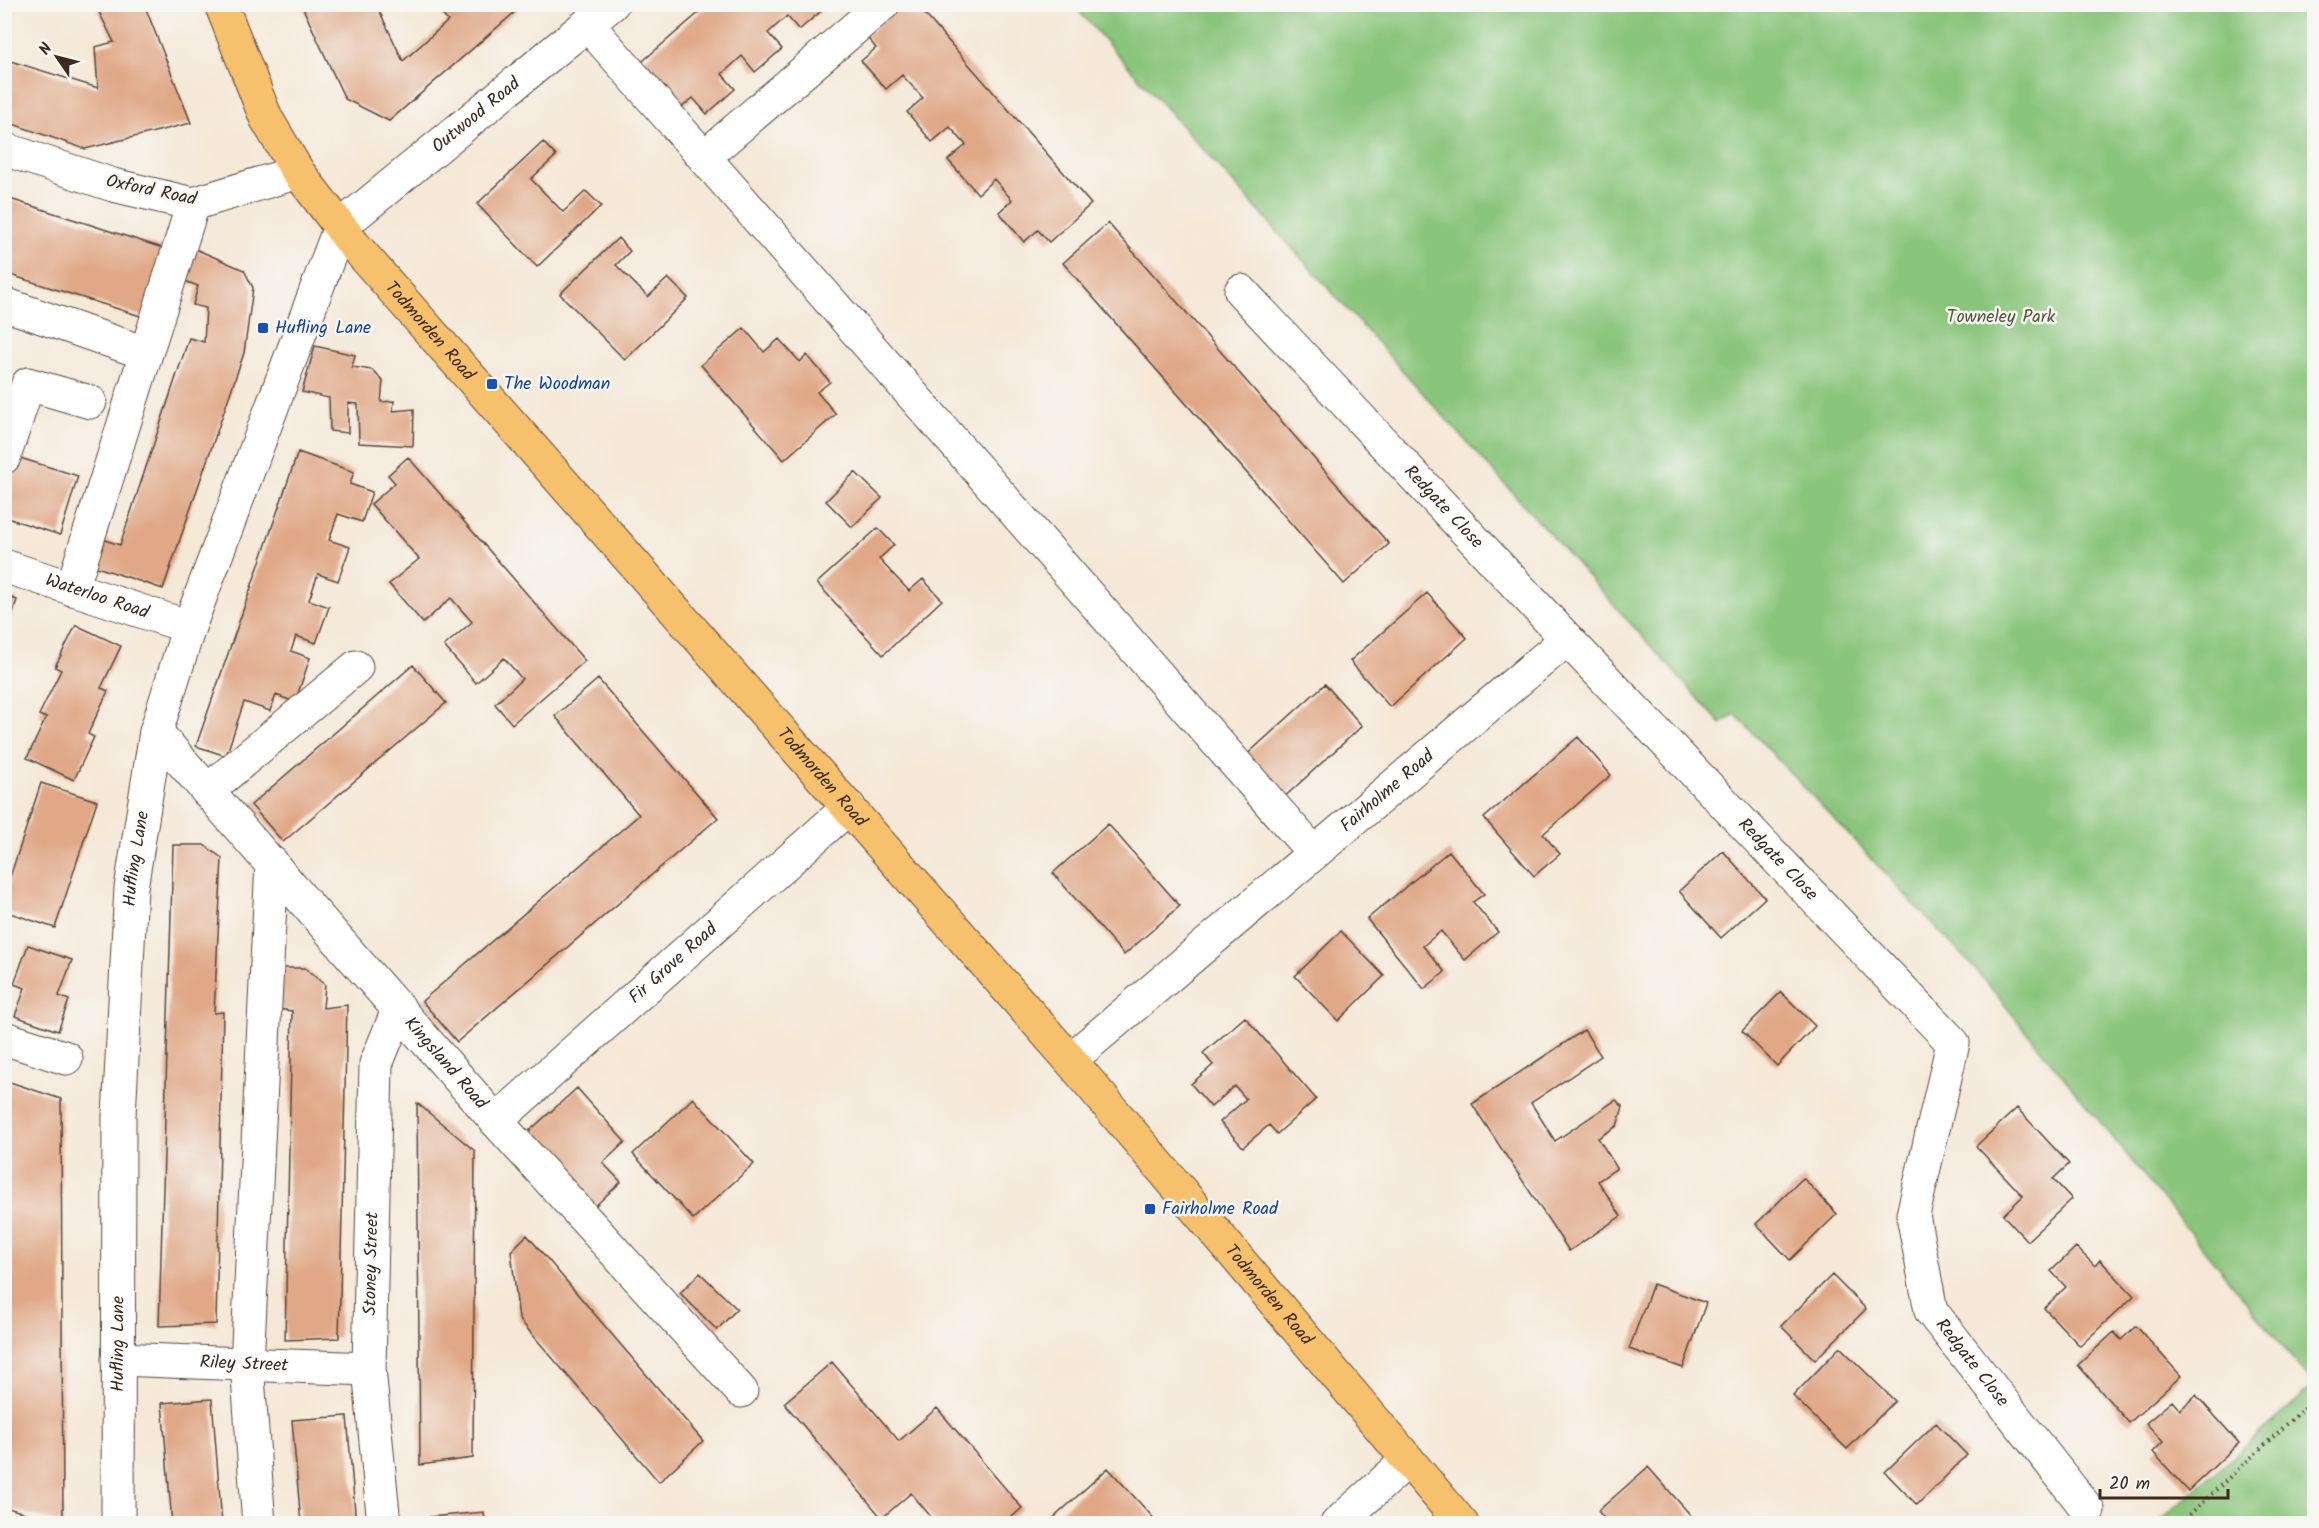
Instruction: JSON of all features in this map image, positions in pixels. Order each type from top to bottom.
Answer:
[{"type":"highway","name":"Todmorden Road","points":[[222,4],[266,118],[298,172],[340,227],[1070,1060],[1462,1524]]},
{"type":"street","points":[[704,157],[883,4]]},
{"type":"street","points":[[600,15],[704,157],[1314,853]]},
{"type":"street","name":"Outwood Road","points":[[340,227],[600,15]]},
{"type":"street","name":"Oxford Road","points":[[4,149],[113,185],[194,204],[298,172]]},
{"type":"street","points":[[72,589],[194,204]]},
{"type":"street","name":"Hufling Lane","points":[[118,1524],[119,1116],[131,888],[156,732],[189,627],[340,227]]},
{"type":"street","name":"Redgate Close","points":[[1241,291],[1567,639],[1953,1043],[1913,1215],[1931,1311],[2088,1510]]},
{"type":"street","points":[[4,304],[145,353]]},
{"type":"street","points":[[4,457],[28,384],[90,402]]},
{"type":"street","name":"Waterloo Road","points":[[4,566],[189,627]]},
{"type":"street","name":"Fairholme Road","points":[[1070,1060],[1567,639]]},
{"type":"street","points":[[207,791],[356,667]]},
{"type":"street","name":"Kingsland Road","points":[[156,732],[496,1120],[741,1391]]},
{"type":"street","name":"Fir Grove Road","points":[[496,1120],[849,807]]},
{"type":"street","points":[[259,1524],[247,1364],[272,863]]},
{"type":"street","name":"Stoney Street","points":[[384,1524],[369,1369],[376,1064],[399,1008]]},
{"type":"street","points":[[4,1038],[66,1058]]},
{"type":"street","name":"Riley Street","points":[[118,1359],[369,1369]]},
{"type":"street","points":[[1337,1524],[1408,1460]]},
{"type":"path","points":[[2182,1524],[2314,1399]]},
{"type":"green space","name":"Towneley Park","points":[[1073,5],[2314,5],[2314,1385],[1977,971],[1735,714],[1721,724]]},
{"type":"green space","points":[[2314,1385],[2314,1523],[2169,1524],[2162,1519]]},
{"type":"building","points":[[95,4],[144,4],[191,123],[85,149],[4,121],[4,59],[98,88],[95,47],[114,42]]},
{"type":"building","points":[[301,4],[376,4],[403,61],[448,21],[433,5],[523,5],[389,121],[345,99]]},
{"type":"building","points":[[709,4],[826,4],[827,6],[799,30],[787,16],[768,33],[782,49],[755,72],[742,56],[722,74],[735,89],[707,114],[693,98],[676,112],[637,66]]},
{"type":"building","points":[[901,4],[916,4],[1091,204],[1049,242],[1038,230],[1024,242],[999,212],[1012,200],[994,179],[978,194],[948,160],[966,145],[950,127],[932,142],[907,112],[923,98],[902,75],[886,89],[861,61],[876,48],[866,36]]},
{"type":"building","points":[[543,142],[556,156],[531,179],[563,212],[586,191],[601,206],[537,267],[477,204]]},
{"type":"building","points":[[4,197],[172,251],[150,319],[4,273]]},
{"type":"building","points":[[1108,223],[1389,544],[1344,584],[1063,263]]},
{"type":"building","points":[[618,238],[630,251],[616,265],[648,297],[668,278],[688,298],[625,360],[560,294]]},
{"type":"building","points":[[193,248],[244,270],[253,288],[244,353],[163,589],[94,566],[105,540],[120,545],[189,338],[204,342],[206,308],[193,305],[198,286],[182,280]]},
{"type":"building","points":[[744,328],[764,352],[779,339],[800,362],[807,355],[830,382],[817,392],[836,414],[784,460],[701,365]]},
{"type":"building","points":[[315,346],[355,355],[352,367],[372,370],[383,381],[381,402],[394,401],[393,411],[414,409],[413,446],[359,443],[358,404],[348,403],[348,433],[330,431],[329,398],[302,392]]},
{"type":"building","points":[[298,452],[354,472],[350,484],[372,492],[362,522],[338,514],[329,540],[350,547],[338,581],[318,574],[309,600],[329,607],[316,643],[296,636],[291,651],[310,658],[295,702],[276,695],[270,711],[244,702],[226,756],[196,746]]},
{"type":"building","points":[[4,453],[78,476],[60,535],[4,517]]},
{"type":"building","points":[[408,457],[585,661],[512,724],[495,704],[522,679],[504,658],[476,683],[444,646],[472,622],[451,598],[423,623],[389,584],[419,559],[371,504],[395,483],[388,475]]},
{"type":"building","points":[[855,472],[882,498],[852,527],[826,501]]},
{"type":"building","points":[[878,528],[894,545],[879,559],[909,591],[923,579],[942,600],[883,655],[817,583]]},
{"type":"building","points":[[1427,593],[1467,638],[1390,707],[1350,661]]},
{"type":"building","points":[[4,595],[17,600],[5,635],[4,635]]},
{"type":"building","points":[[76,625],[121,646],[101,688],[108,691],[88,734],[94,737],[74,780],[27,758],[46,718],[39,715],[61,670],[55,667]]},
{"type":"building","points":[[4,643],[9,645],[5,658],[4,658]]},
{"type":"building","points":[[413,665],[446,703],[283,842],[251,805]]},
{"type":"building","points":[[598,679],[718,818],[457,1042],[422,1001],[639,815],[555,716]]},
{"type":"building","points":[[1325,684],[1362,726],[1280,801],[1242,759]]},
{"type":"building","points":[[1578,737],[1611,775],[1543,834],[1560,854],[1534,876],[1484,818]]},
{"type":"building","points":[[41,783],[97,801],[55,928],[4,911],[4,895]]},
{"type":"building","points":[[1108,824],[1180,906],[1124,955],[1053,873]]},
{"type":"building","points":[[173,845],[204,845],[222,858],[214,1013],[223,1012],[216,1324],[159,1326]]},
{"type":"building","points":[[1449,851],[1484,894],[1473,902],[1498,932],[1465,960],[1441,931],[1423,946],[1445,972],[1424,989],[1367,919]]},
{"type":"building","points":[[1723,851],[1765,898],[1721,938],[1679,891]]},
{"type":"building","points":[[1341,931],[1384,976],[1338,1021],[1295,976]]},
{"type":"building","points":[[28,945],[72,960],[59,996],[69,1000],[58,1031],[15,1016],[25,988],[14,984]]},
{"type":"building","points":[[280,968],[305,968],[325,985],[323,1008],[347,1005],[339,1338],[285,1340],[292,1011],[277,1009]]},
{"type":"building","points":[[1781,992],[1815,1026],[1777,1066],[1742,1031]]},
{"type":"building","points":[[1245,1017],[1316,1099],[1277,1134],[1269,1125],[1243,1147],[1220,1122],[1246,1099],[1235,1086],[1211,1107],[1191,1084],[1213,1065],[1203,1053]]},
{"type":"building","points":[[1584,1030],[1601,1056],[1531,1103],[1555,1141],[1616,1100],[1623,1107],[1617,1126],[1598,1138],[1617,1168],[1598,1181],[1621,1216],[1569,1251],[1472,1104]]},
{"type":"building","points":[[4,1080],[61,1099],[63,1524],[4,1507]]},
{"type":"building","points":[[577,1088],[625,1142],[603,1163],[621,1182],[594,1207],[527,1133]]},
{"type":"building","points":[[693,1098],[754,1164],[693,1219],[633,1154]]},
{"type":"building","points":[[417,1103],[475,1151],[473,1458],[420,1465]]},
{"type":"building","points":[[2017,1108],[2069,1164],[2053,1179],[2072,1199],[2027,1241],[2003,1215],[2023,1196],[1976,1146]]},
{"type":"building","points":[[1803,1178],[1837,1214],[1790,1260],[1756,1224]]},
{"type":"building","points":[[527,1235],[703,1441],[659,1482],[519,1319],[511,1251]]},
{"type":"building","points":[[2076,1247],[2095,1266],[2100,1260],[2134,1296],[2080,1346],[2044,1308],[2066,1287],[2051,1271]]},
{"type":"building","points":[[700,1273],[737,1309],[717,1330],[680,1293]]},
{"type":"building","points":[[1832,1275],[1866,1309],[1815,1360],[1781,1326]]},
{"type":"building","points":[[1653,1284],[1706,1303],[1683,1368],[1629,1349]]},
{"type":"building","points":[[2136,1326],[2181,1376],[2129,1423],[2078,1365],[2114,1332],[2121,1340]]},
{"type":"building","points":[[1840,1347],[1895,1401],[1847,1449],[1793,1396]]},
{"type":"building","points":[[832,1362],[899,1441],[937,1408],[1022,1508],[1004,1524],[937,1524],[911,1493],[882,1518],[784,1403]]},
{"type":"building","points":[[2196,1395],[2239,1443],[2188,1491],[2153,1452],[2163,1442],[2146,1423],[2172,1401],[2180,1410]]},
{"type":"building","points":[[212,1399],[222,1524],[172,1524],[162,1403]]},
{"type":"building","points":[[347,1416],[356,1524],[301,1524],[292,1420]]},
{"type":"building","points":[[1936,1423],[1967,1455],[1917,1505],[1885,1472]]},
{"type":"building","points":[[1648,1467],[1694,1519],[1688,1524],[1609,1524],[1598,1511]]},
{"type":"building","points":[[1108,1468],[1159,1524],[1047,1524]]},
{"type":"building","points":[[484,1512],[485,1524],[430,1524],[430,1517]]},
{"type":"place","name":"Hufling Lane","points":[[263,328]]},
{"type":"place","name":"The Woodman","points":[[492,384]]},
{"type":"place","name":"Fairholme Road","points":[[1150,1209]]}]
